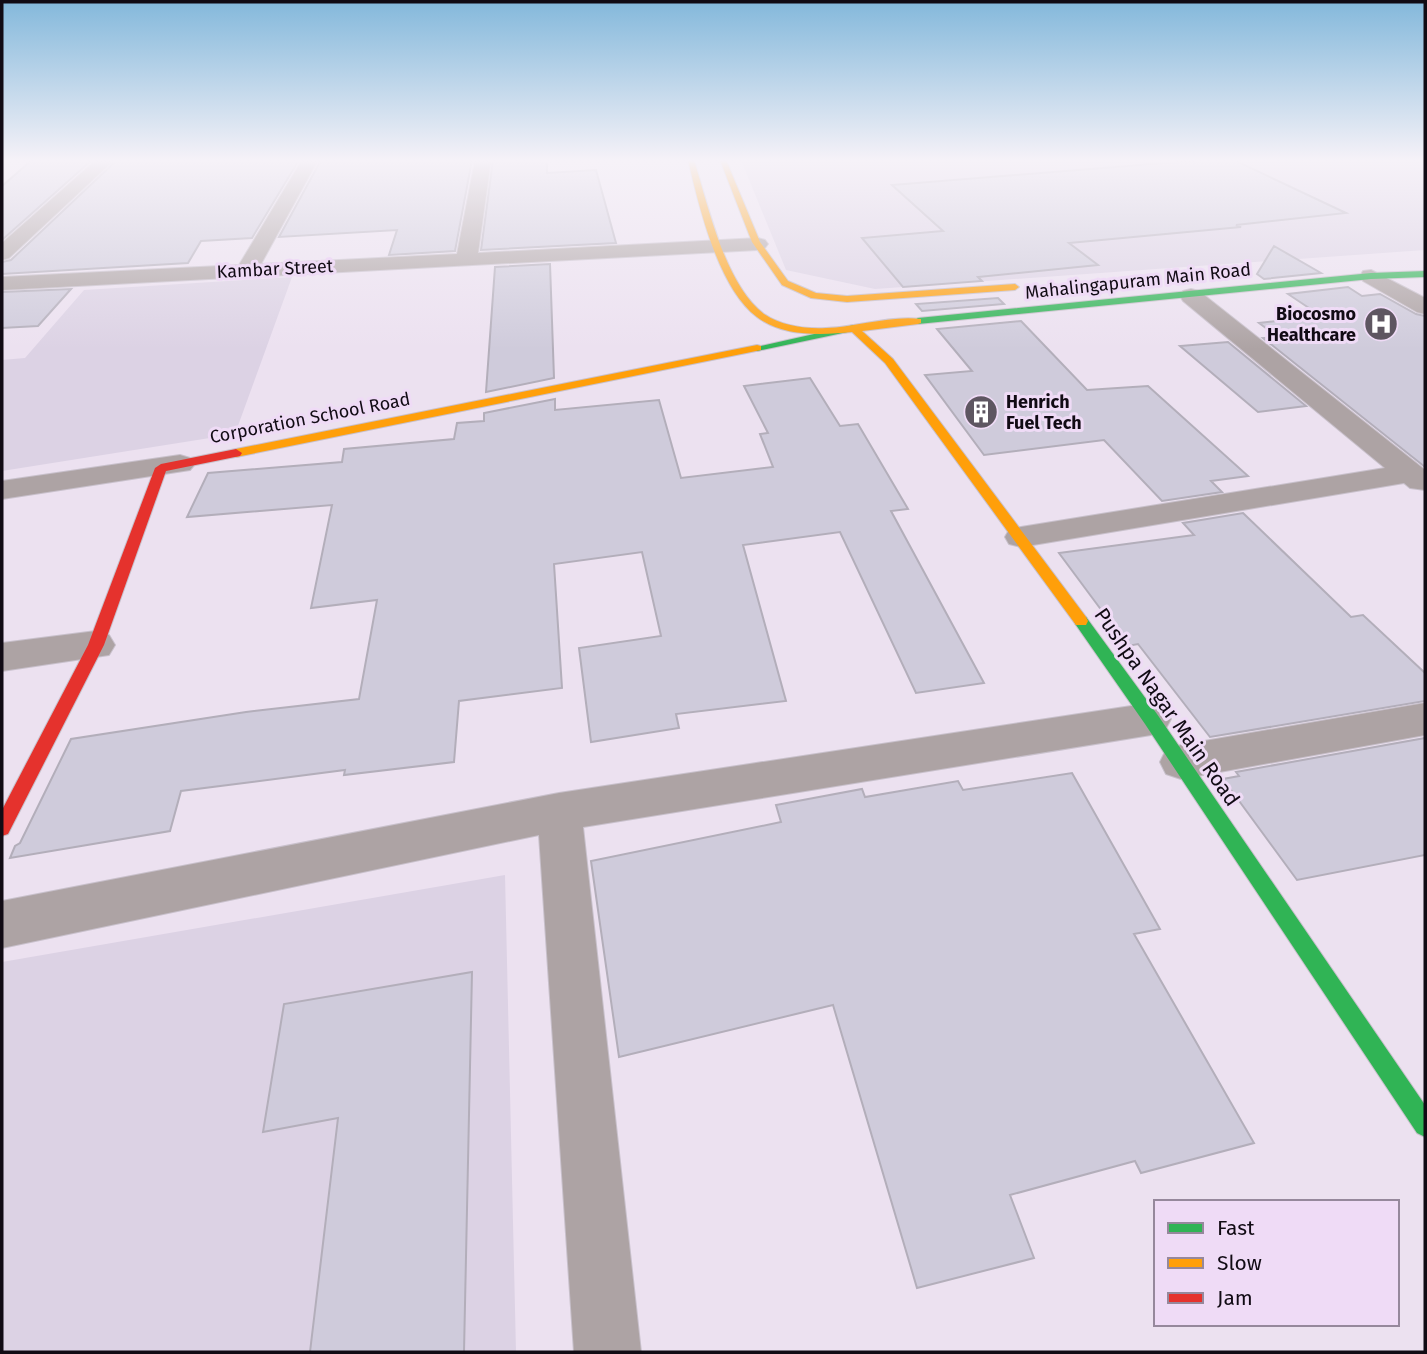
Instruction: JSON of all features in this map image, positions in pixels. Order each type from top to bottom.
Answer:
[{"type":"main road","name":"Mahalingapuram Main Road","points":[[713,223],[740,295],[757,313],[777,324],[810,331],[1191,296],[1371,276],[1425,274]]},
{"type":"main road","name":"Mahalingapuram Main Road","points":[[749,223],[758,244],[785,283],[814,296],[847,299],[1025,286]]},
{"type":"main road","points":[[1339,262],[1425,259]]},
{"type":"main road","points":[[847,299],[854,328]]},
{"type":"main road","name":"Corporation School Road","points":[[2,828],[96,645],[161,468],[854,328]]},
{"type":"main road","name":"Pushpa Nagar Main Road","points":[[854,328],[890,361],[1021,537],[1181,762],[1425,1125]]},
{"type":"street","points":[[2,254],[36,223]]},
{"type":"street","points":[[247,270],[274,223]]},
{"type":"street","points":[[467,261],[473,223]]},
{"type":"street","name":"Kambar Street","points":[[2,284],[758,244]]},
{"type":"street","points":[[1371,276],[1425,307]]},
{"type":"street","points":[[1191,296],[1417,479]]},
{"type":"street","points":[[2,491],[180,464]]},
{"type":"street","points":[[1021,537],[1417,479]]},
{"type":"street","points":[[2,657],[96,645]]},
{"type":"street","points":[[2,925],[559,812],[1151,719]]},
{"type":"street","points":[[1181,762],[1425,719]]},
{"type":"street","points":[[559,812],[608,1352]]},
{"type":"shaded area","points":[[767,223],[1425,223],[1425,250],[875,289],[786,270]]},
{"type":"shaded area","points":[[292,277],[235,434],[2,471],[2,360],[25,358],[84,290]]},
{"type":"shaded area","points":[[505,875],[516,1352],[2,1352],[2,962]]},
{"type":"building","points":[[2,223],[21,223],[2,240]]},
{"type":"building","points":[[50,223],[261,223],[252,238],[201,241],[188,263],[2,274],[2,262],[11,260]]},
{"type":"building","points":[[287,223],[460,223],[455,251],[389,255],[397,230],[279,237]]},
{"type":"building","points":[[485,223],[611,223],[616,243],[481,250]]},
{"type":"building","points":[[934,223],[1253,223],[1236,225],[1241,227],[1069,243],[1098,265],[978,277],[982,281],[903,287],[862,238],[943,231]]},
{"type":"building","points":[[1274,246],[1321,273],[1264,279],[1257,274]]},
{"type":"building","points":[[550,264],[554,378],[486,392],[495,267]]},
{"type":"building","points":[[1348,287],[1362,296],[1380,294],[1416,314],[1425,316],[1425,467],[1263,338],[1278,337],[1259,323],[1321,316],[1288,294]]},
{"type":"building","points":[[71,289],[38,326],[2,328],[2,292]]},
{"type":"building","points":[[998,298],[1004,304],[922,311],[916,304]]},
{"type":"building","points":[[1021,321],[1087,390],[1148,386],[1248,476],[1211,481],[1222,492],[1162,501],[1104,440],[984,455],[925,375],[972,371],[937,329]]},
{"type":"building","points":[[1228,342],[1306,406],[1258,412],[1180,346]]},
{"type":"building","points":[[810,378],[840,426],[858,424],[908,509],[891,511],[984,683],[916,693],[840,532],[743,545],[786,701],[676,714],[679,728],[591,742],[579,648],[661,636],[642,552],[554,564],[562,688],[459,701],[454,762],[344,775],[345,770],[181,791],[170,831],[10,858],[71,739],[246,712],[359,699],[377,600],[311,608],[332,505],[187,517],[208,473],[342,462],[344,449],[454,439],[457,423],[484,421],[484,413],[555,399],[555,410],[659,400],[681,478],[773,467],[760,434],[768,433],[744,386]]},
{"type":"building","points":[[1243,513],[1351,617],[1363,615],[1425,673],[1425,701],[1210,737],[1138,644],[1128,646],[1059,553],[1194,535],[1183,523]]},
{"type":"building","points":[[1425,738],[1425,855],[1297,880],[1223,779],[1239,776],[1236,772]]},
{"type":"building","points":[[1072,773],[1160,929],[1134,934],[1254,1143],[1141,1173],[1135,1161],[1010,1195],[1034,1258],[917,1288],[833,1005],[619,1057],[591,861],[781,822],[776,805],[862,789],[865,797],[958,781],[963,790]]},
{"type":"building","points":[[472,972],[464,1352],[310,1352],[338,1118],[263,1132],[284,1004]]},
{"type":"traffic: fast","points":[[918,321],[1371,276],[1425,274]]},
{"type":"traffic: fast","points":[[757,348],[854,328]]},
{"type":"traffic: fast","points":[[1081,621],[1151,719],[1425,1125]]},
{"type":"traffic: slow","points":[[710,223],[736,286],[748,303],[771,321],[811,331],[918,321]]},
{"type":"traffic: slow","points":[[748,223],[756,242],[785,283],[814,296],[847,299],[1015,287]]},
{"type":"traffic: slow","points":[[854,328],[889,361],[1081,621]]},
{"type":"traffic: slow","points":[[236,453],[757,348]]},
{"type":"traffic: jam","points":[[2,828],[96,645],[161,468],[236,453]]},
{"type":"place","name":"Biocosmo Healthcare","points":[[1381,324]]},
{"type":"place","name":"Henrich Fuel Tech","points":[[981,412]]}]
